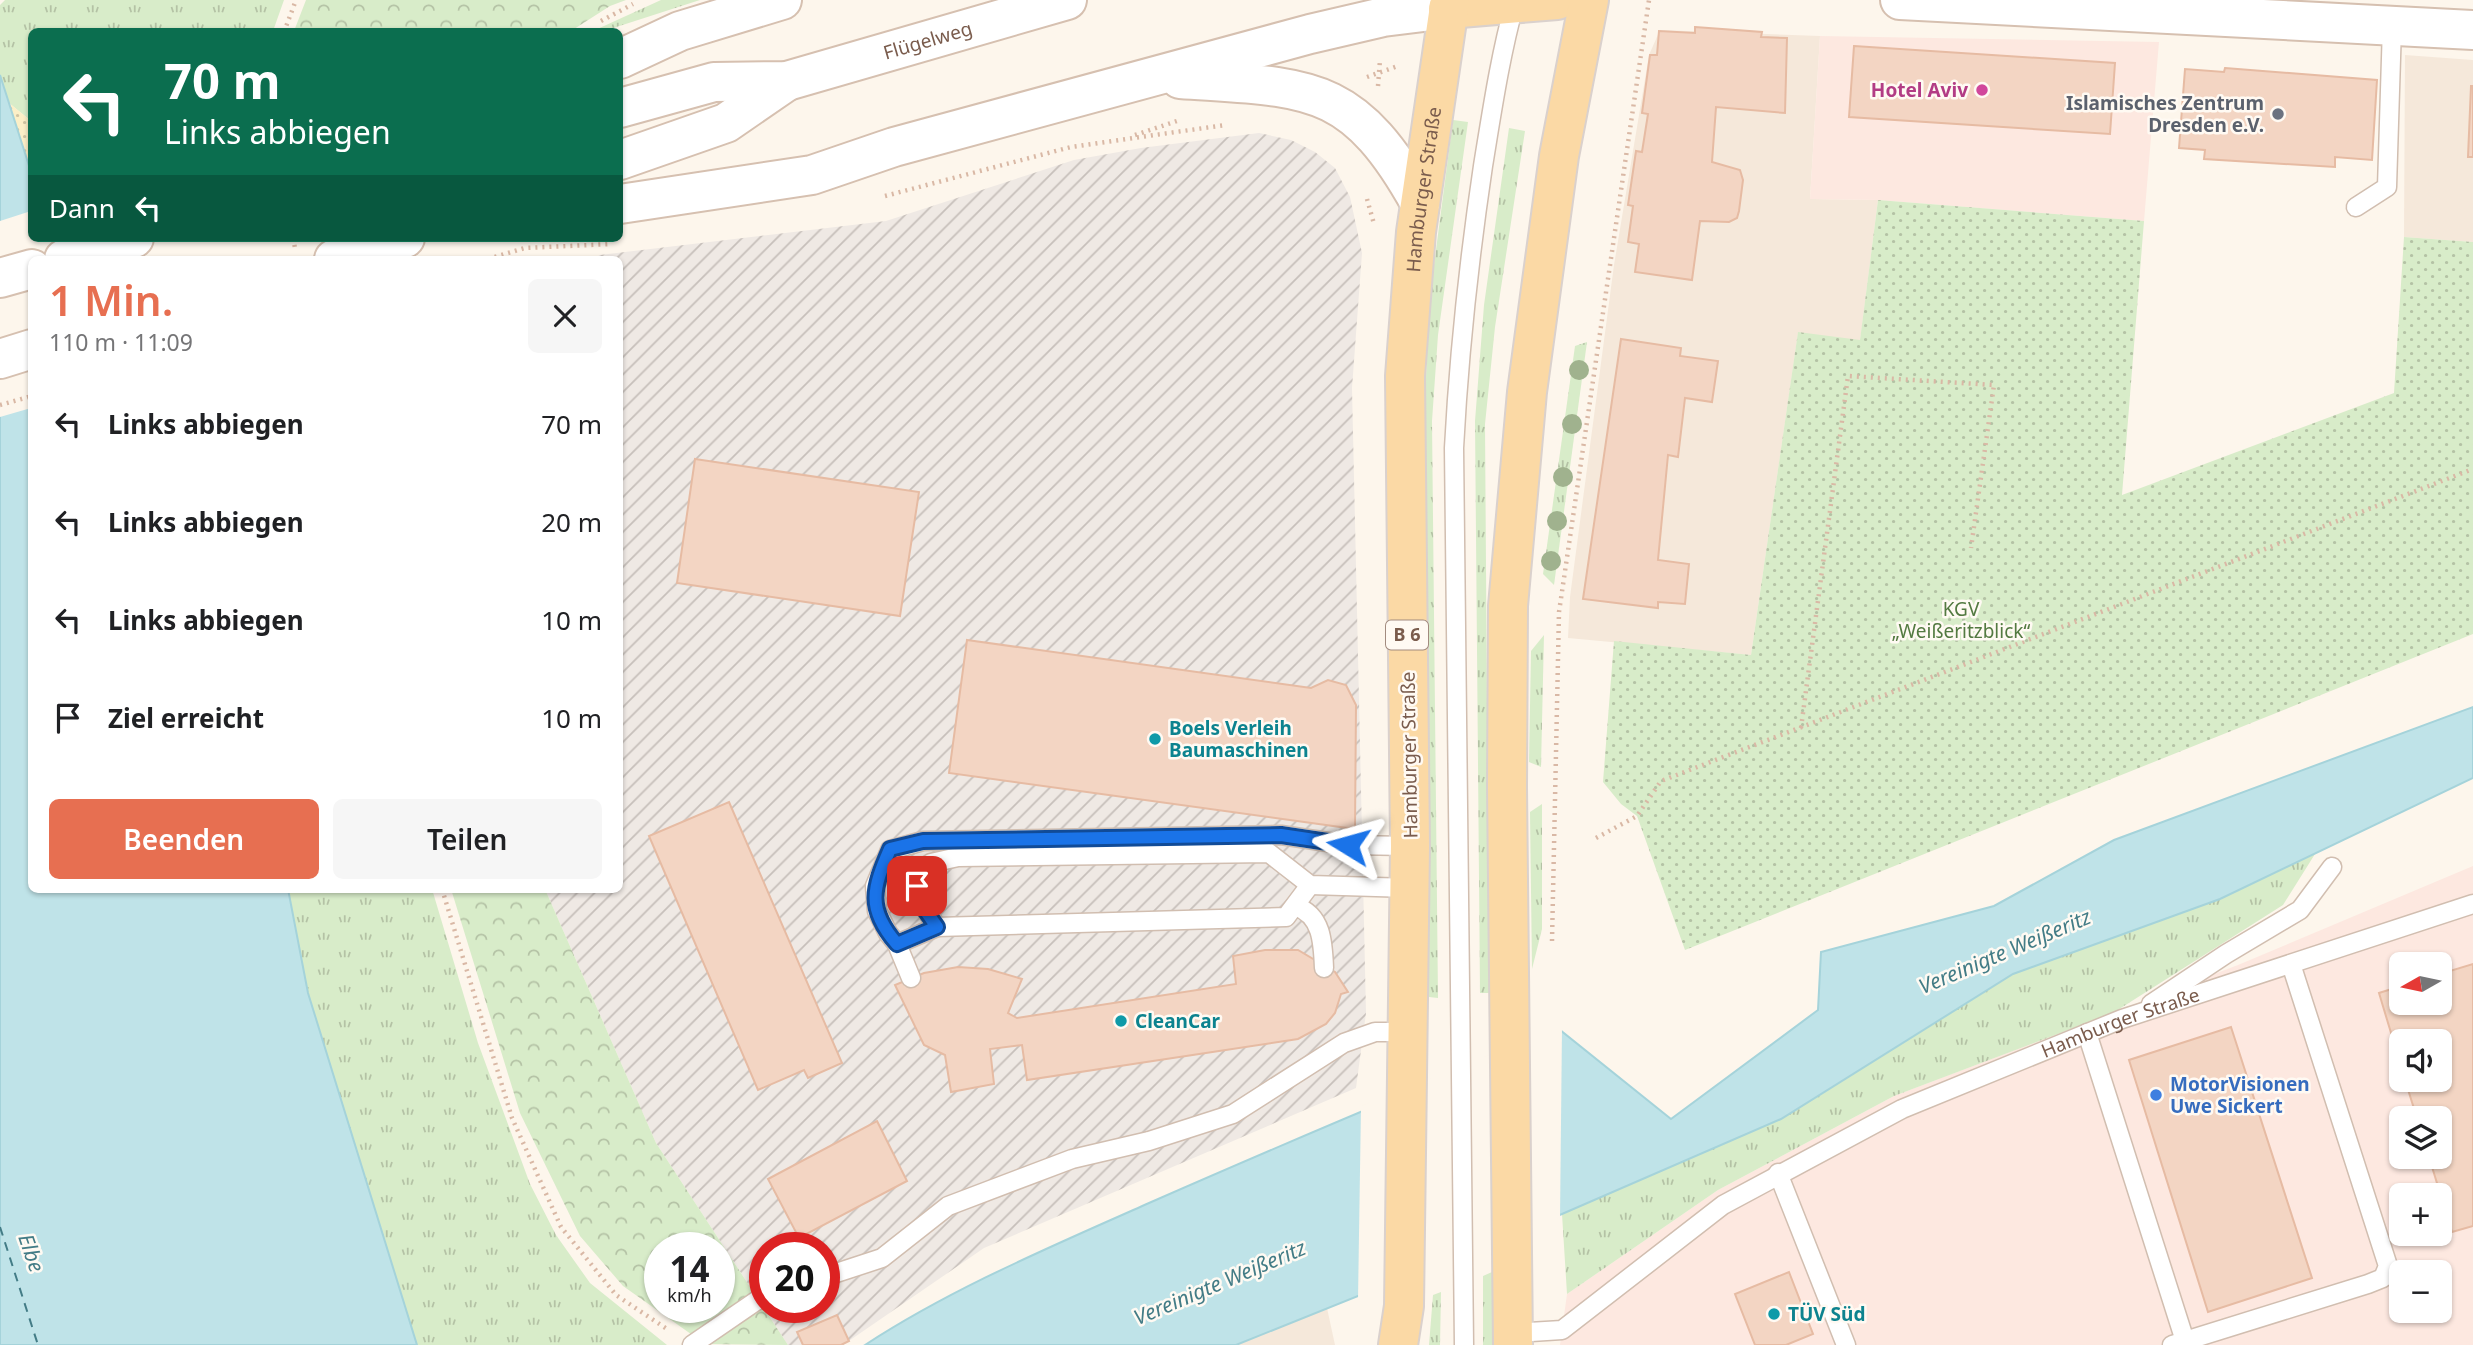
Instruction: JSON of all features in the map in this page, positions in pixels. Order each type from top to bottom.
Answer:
[{"type":"main road","points":[[623,58],[680,31],[782,0]]},
{"type":"main road","name":"Flügelweg","points":[[623,107],[714,82],[787,80],[1067,0]]},
{"type":"main road","points":[[623,204],[813,175],[894,148],[1150,76],[1356,23],[1449,4],[1557,0]]},
{"type":"main road","name":"Hamburger Straße","points":[[1514,1339],[1507,787],[1508,606],[1527,392],[1559,156],[1589,0]]},
{"type":"main road","points":[[1900,0],[2473,30]]},
{"type":"main road","name":"Hamburger Straße","points":[[1398,1345],[1404,1306],[1409,1051],[1410,846],[1405,376],[1420,202],[1449,4]]},
{"type":"main road","points":[[1150,76],[1285,86],[1342,107],[1359,118],[1392,157],[1420,202]]},
{"type":"main road","name":"Flügelweg","points":[[623,159],[726,123],[787,80]]},
{"type":"main road","points":[[74,256],[121,242]]},
{"type":"main road","points":[[344,256],[391,242]]},
{"type":"main road","points":[[0,278],[28,270]]},
{"type":"main road","points":[[0,359],[28,350]]},
{"type":"lane","points":[[1464,1345],[1454,448],[1460,349],[1471,251],[1494,100],[1515,2]]},
{"type":"lane","points":[[2356,207],[2387,187],[2392,26]]},
{"type":"lane","points":[[911,978],[897,944],[877,911],[874,886],[890,849],[923,841],[1281,835],[1348,845],[1410,846]]},
{"type":"lane","points":[[937,927],[923,907],[917,886],[919,871],[930,863],[958,857],[1269,853],[1310,885],[1409,888]]},
{"type":"lane","points":[[2134,1016],[2226,954],[2300,910],[2332,867]]},
{"type":"lane","points":[[897,944],[937,927],[1286,918],[1310,885]]},
{"type":"lane","name":"Hamburger Straße","points":[[1514,1339],[1562,1330],[1723,1205],[1902,1109],[2134,1016],[2473,904]]},
{"type":"lane","points":[[1295,906],[1308,911],[1320,930],[1324,968]]},
{"type":"lane","points":[[2087,1034],[2179,1343],[2368,1284],[2383,1278],[2388,1265],[2291,964]]},
{"type":"lane","points":[[840,1272],[882,1258],[948,1206],[1072,1159],[1149,1141],[1233,1114],[1344,1044],[1375,1032],[1409,1051]]},
{"type":"lane","points":[[1778,1174],[1846,1345]]},
{"type":"lane","points":[[692,1345],[749,1306]]},
{"type":"path","points":[[286,28],[296,0]]},
{"type":"path","points":[[1551,947],[1555,921],[1553,787],[1559,611],[1649,0]]},
{"type":"path","points":[[1361,78],[1401,65]]},
{"type":"path","points":[[877,198],[959,179],[1071,147],[1232,124]]},
{"type":"path","points":[[498,256],[525,248],[612,244]]},
{"type":"path","points":[[1801,728],[1848,376],[1994,385],[1971,548]]},
{"type":"path","points":[[0,405],[28,397]]},
{"type":"path","points":[[1596,838],[1637,816],[1661,781],[2473,469]]},
{"type":"path","points":[[443,893],[512,1118],[561,1227],[616,1295],[670,1331]]},
{"type":"shaded area","points":[[1660,30],[1820,36],[1810,199],[1878,200],[1860,341],[1798,333],[1751,655],[1568,638],[1570,597],[1614,265],[1649,55]]},
{"type":"shaded area","points":[[1820,36],[2159,42],[2144,221],[1878,200],[1810,199]]},
{"type":"shaded area","points":[[2405,55],[2473,60],[2473,242],[2404,237]]},
{"type":"shaded area","points":[[1259,133],[1291,140],[1315,152],[1335,168],[1350,197],[1362,253],[1352,388],[1366,1013],[1356,1088],[984,1248],[843,1345],[788,1345],[774,1323],[840,1323],[840,1232],[749,1232],[749,1285],[735,1264],[735,1232],[714,1232],[656,1143],[547,893],[623,893],[623,256],[598,256],[886,221],[1074,160],[1141,148]]},
{"type":"shaded area","points":[[2473,866],[2473,1345],[1560,1345],[1567,1294],[1718,1190],[1894,1096],[2238,965]]},
{"type":"shaded area","points":[[1327,1309],[1335,1345],[1236,1345]]},
{"type":"green space","points":[[5,0],[284,0],[274,28],[28,28],[28,119],[9,103],[0,75],[0,5]]},
{"type":"green space","points":[[306,0],[626,0],[610,6],[576,28],[295,28]]},
{"type":"green space","points":[[661,0],[700,0],[613,28],[600,28]]},
{"type":"green space","points":[[1453,120],[1468,122],[1438,335],[1432,421],[1438,998],[1429,997],[1425,401],[1429,303]]},
{"type":"green space","points":[[1509,128],[1525,131],[1495,327],[1485,424],[1489,993],[1480,993],[1475,421],[1484,305]]},
{"type":"green space","name":"KGV „Weißeritzblick“","points":[[1878,200],[2144,221],[2122,495],[2394,393],[2404,237],[2473,242],[2473,634],[1685,950],[1637,816],[1621,804],[1603,782],[1614,641],[1751,655],[1798,332],[1860,340]]},
{"type":"green space","points":[[1587,342],[1554,585],[1543,574],[1575,346]]},
{"type":"green space","points":[[1544,635],[1541,767],[1529,762],[1531,651]]},
{"type":"green space","points":[[1542,804],[1542,929],[1532,969],[1530,812]]},
{"type":"green space","points":[[2315,854],[2283,905],[2113,1013],[1894,1096],[1718,1190],[1567,1294],[1562,1214],[1781,1119],[2013,974],[2220,899]]},
{"type":"green space","points":[[289,893],[433,893],[478,1043],[530,1184],[556,1235],[590,1283],[667,1345],[417,1345],[308,993]]},
{"type":"green space","points":[[452,893],[547,893],[656,1143],[714,1232],[644,1232],[644,1301],[623,1286],[580,1236],[520,1113]]},
{"type":"green space","points":[[735,1264],[749,1285],[749,1323],[774,1323],[788,1345],[705,1344],[675,1323],[735,1323]]},
{"type":"green space","points":[[1492,1272],[1493,1345],[1483,1345],[1483,1276]]},
{"type":"green space","points":[[1441,1292],[1440,1345],[1429,1345],[1433,1295]]},
{"type":"sand","points":[[9,103],[28,119],[28,163]]},
{"type":"water","name":"Elbe","points":[[0,75],[28,163],[28,242],[31,242],[31,256],[28,256],[28,893],[289,893],[308,993],[417,1345],[0,1345]]},
{"type":"water","name":"Vereinigte Weißeritz","points":[[2473,707],[2473,778],[2220,899],[2013,974],[1781,1119],[1562,1214],[1236,1345],[865,1345],[933,1304],[1040,1252],[1303,1136],[1560,1030],[1671,1119],[1818,1010],[1821,952],[1994,906],[2114,840]]},
{"type":"pier","points":[[28,212],[28,242],[62,242],[68,256],[28,256],[28,409],[0,417],[0,221]]},
{"type":"pier","points":[[1562,1026],[1560,1218],[1358,1300],[1361,1106]]},
{"type":"building","points":[[1695,27],[1762,32],[1761,37],[1787,38],[1785,113],[1716,107],[1712,162],[1740,170],[1743,180],[1739,211],[1737,218],[1729,222],[1700,221],[1692,280],[1635,272],[1639,244],[1628,242],[1633,206],[1628,205],[1636,151],[1642,152],[1648,114],[1642,113],[1650,55],[1657,55],[1659,31],[1695,33]]},
{"type":"building","name":"Hotel Aviv","points":[[1854,46],[2115,63],[2110,134],[1849,117]]},
{"type":"building","name":"Islamisches Zentrum Dresden e.V.","points":[[2225,68],[2377,80],[2372,160],[2335,157],[2335,167],[2204,159],[2205,150],[2179,148],[2185,69],[2224,72]]},
{"type":"building","points":[[2471,86],[2473,157],[2468,157]]},
{"type":"building","points":[[1621,339],[1681,348],[1680,356],[1718,361],[1712,402],[1685,398],[1678,457],[1668,455],[1658,560],[1689,564],[1685,604],[1658,602],[1658,608],[1583,599]]},
{"type":"building","points":[[695,459],[919,492],[900,616],[677,583]]},
{"type":"building","name":"Boels Verleih Baumaschinen","points":[[967,640],[1311,688],[1328,680],[1346,685],[1356,705],[1355,829],[949,773]]},
{"type":"building","points":[[729,802],[842,1063],[808,1078],[804,1070],[758,1090],[649,836]]},
{"type":"building","name":"CleanCar","points":[[1265,950],[1298,950],[1335,972],[1348,992],[1341,994],[1335,1013],[1326,1024],[1298,1039],[1027,1080],[1022,1045],[990,1049],[994,1084],[951,1092],[945,1055],[924,1045],[895,985],[924,973],[958,967],[988,969],[1022,979],[1008,1013],[1017,1018],[1236,984],[1233,956]]},
{"type":"building","points":[[2473,964],[2473,1226],[2452,1232],[2452,1183],[2437,1183],[2433,1169],[2452,1169],[2452,1106],[2413,1106],[2409,1092],[2452,1092],[2452,1029],[2390,1029],[2379,993],[2389,990],[2389,1015],[2452,1015],[2452,970]]},
{"type":"building","points":[[2231,1027],[2312,1278],[2208,1312],[2129,1060]]},
{"type":"building","points":[[877,1121],[907,1181],[810,1232],[796,1232],[768,1179]]},
{"type":"building","name":"TÜV Süd","points":[[1789,1272],[1813,1334],[1786,1345],[1755,1345],[1735,1294]]},
{"type":"building","points":[[840,1322],[849,1341],[841,1345],[803,1345],[797,1332],[818,1323]]},
{"type":"ferry route","points":[[0,1227],[38,1345]]},
{"type":"place","name":"Hotel Aviv","points":[[1982,90]]},
{"type":"place","name":"Islamisches Zentrum Dresden e.V.","points":[[2278,114]]},
{"type":"place","name":"Boels Verleih Baumaschinen","points":[[1155,739]]},
{"type":"place","name":"CleanCar","points":[[1121,1021]]},
{"type":"place","name":"MotorVisionen Uwe Sickert","points":[[2156,1095]]},
{"type":"place","name":"TÜV Süd","points":[[1774,1314]]},
{"type":"route","points":[[917,886],[923,907],[937,927],[897,944],[877,911],[874,886],[890,849],[923,841],[1281,835],[1348,845]]}]
